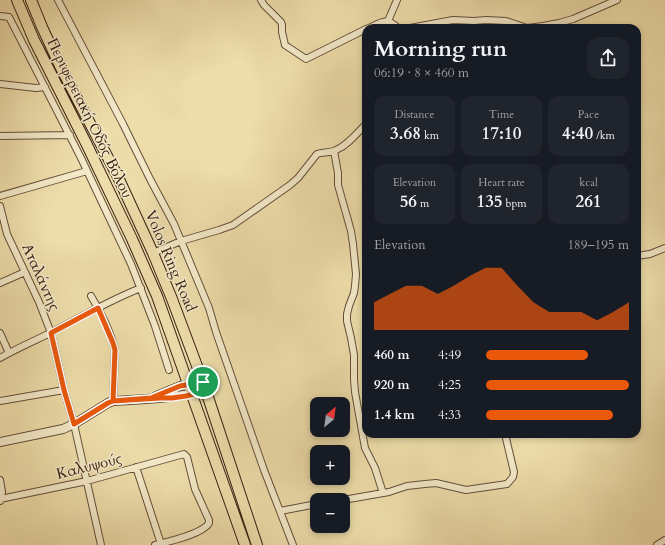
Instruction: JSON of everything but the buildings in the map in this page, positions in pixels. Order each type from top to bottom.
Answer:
[{"type":"main road","name":"Περιφερειακή Οδός Βόλου","points":[[17,0],[34,40],[87,145],[157,296],[188,384]]},
{"type":"main road","name":"Volos Ring Road","points":[[31,0],[58,62],[118,177],[153,252],[204,386],[257,545]]},
{"type":"main road","points":[[188,384],[244,545]]},
{"type":"street","points":[[58,0],[174,224],[209,308],[218,339],[264,470],[293,545]]},
{"type":"street","points":[[261,0],[264,6],[281,22],[285,45],[306,59],[362,32]]},
{"type":"street","points":[[388,21],[397,0]]},
{"type":"street","points":[[554,24],[573,19],[617,0]]},
{"type":"street","points":[[0,16],[9,17],[70,135],[105,207],[141,288],[169,370]]},
{"type":"street","points":[[432,24],[453,20],[506,21],[515,24]]},
{"type":"street","points":[[377,24],[388,21],[394,24]]},
{"type":"street","points":[[0,84],[36,88],[45,87]]},
{"type":"street","points":[[153,252],[233,224],[290,186],[317,154],[334,151],[342,147],[362,128]]},
{"type":"street","points":[[0,136],[70,135]]},
{"type":"street","points":[[334,151],[338,173],[338,185],[351,231],[356,274],[354,293],[349,306],[347,321],[354,355],[355,392],[362,431]]},
{"type":"street","points":[[0,196],[87,171]]},
{"type":"street","name":"Αταλάντης","points":[[0,206],[3,234],[25,272],[51,333],[64,390],[74,424],[101,545]]},
{"type":"street","points":[[641,255],[650,254],[665,248]]},
{"type":"street","points":[[0,283],[25,272]]},
{"type":"street","points":[[0,358],[9,352],[51,333],[126,294],[141,288]]},
{"type":"street","points":[[91,296],[98,308],[115,350],[113,401]]},
{"type":"street","points":[[0,333],[9,352]]},
{"type":"street","points":[[151,398],[188,384],[204,386]]},
{"type":"street","points":[[0,442],[59,431],[113,401],[172,398],[192,394],[204,386]]},
{"type":"street","points":[[0,401],[64,390]]},
{"type":"street","points":[[363,438],[365,448],[375,468],[383,493]]},
{"type":"street","points":[[350,499],[383,493],[407,486],[425,484],[436,483],[466,490],[507,484],[513,477],[514,472],[505,438]]},
{"type":"street","name":"Καλυψούς","points":[[0,500],[87,481],[184,454],[187,457],[195,489],[209,520],[209,525],[193,534],[158,544]]},
{"type":"street","points":[[136,467],[158,544]]},
{"type":"street","points":[[0,480],[2,492],[0,500]]},
{"type":"street","points":[[280,511],[310,505]]},
{"type":"street","points":[[657,545],[665,540]]},
{"type":"route","points":[[203,382],[180,386],[151,398],[113,401],[115,350],[98,308],[51,333],[64,390],[74,424],[113,401],[186,396],[206,391],[203,382]]}]
